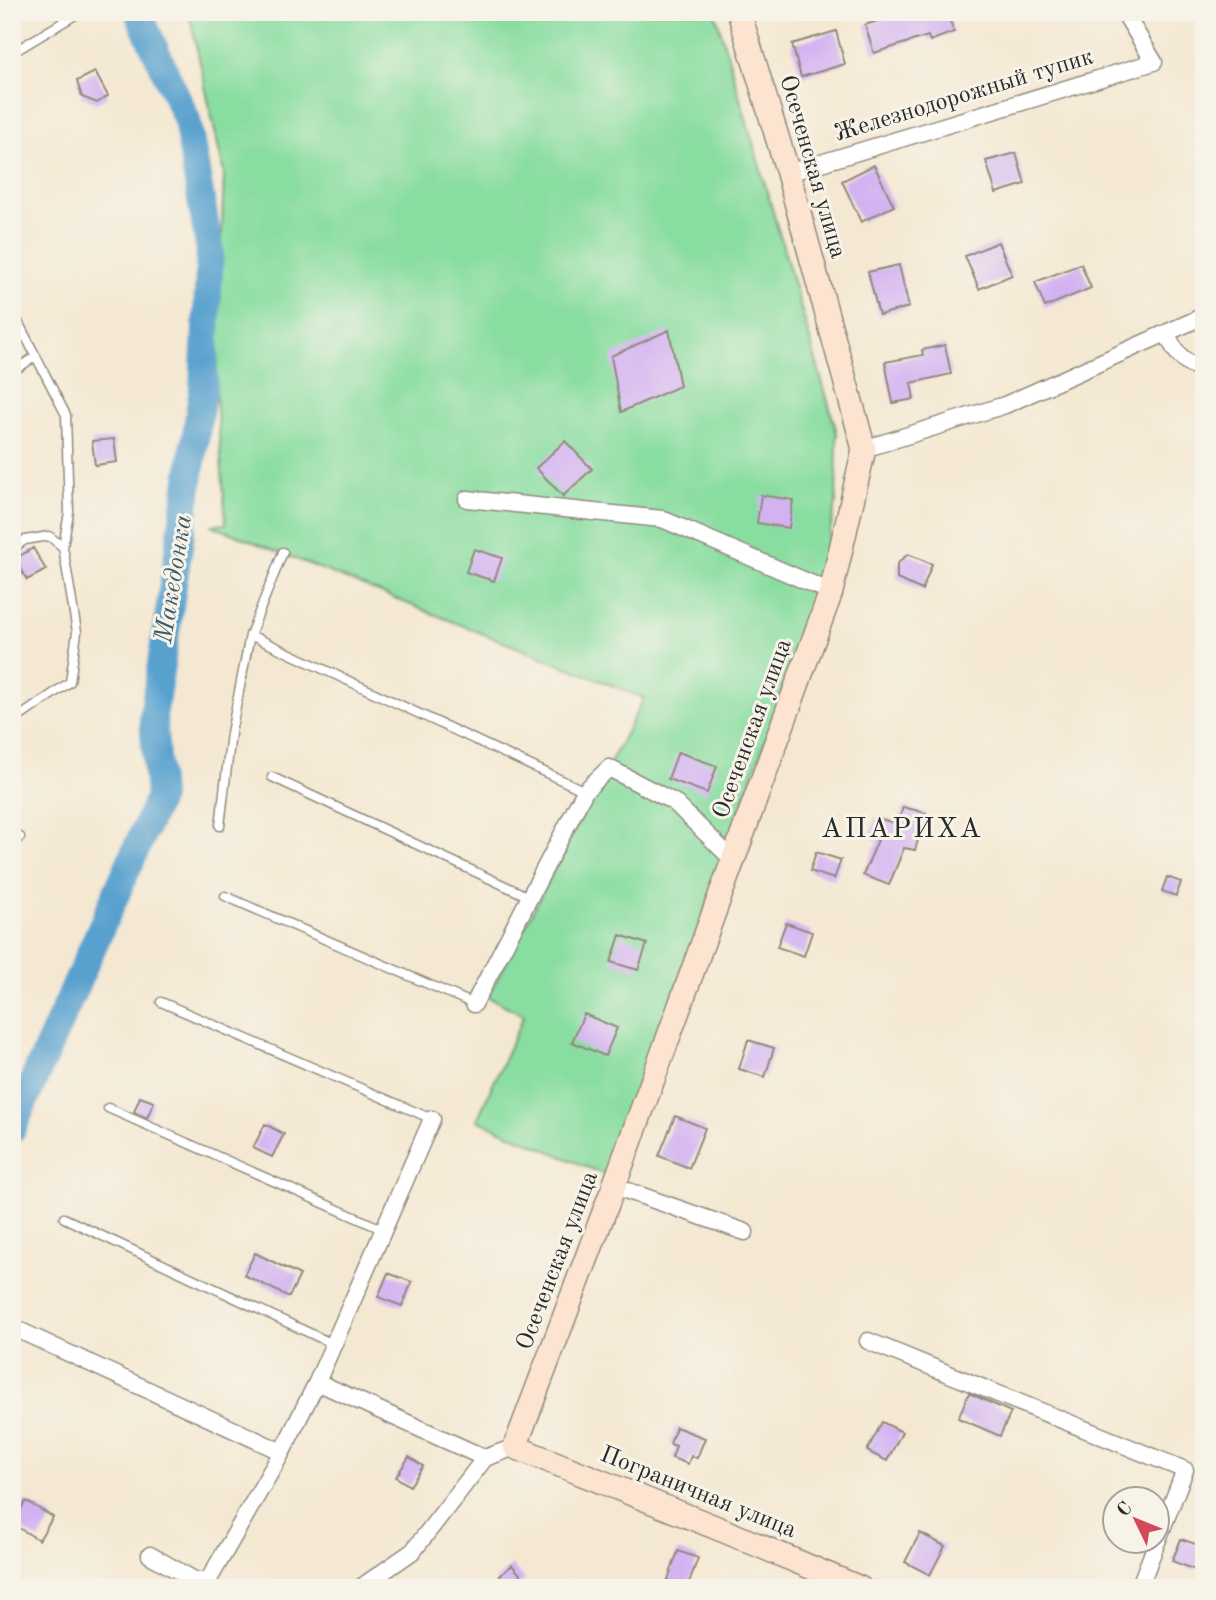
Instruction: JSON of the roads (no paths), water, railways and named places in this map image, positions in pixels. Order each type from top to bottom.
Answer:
[{"type":"street","name":"Осеченская улица","points":[[515,1447],[614,1186],[831,592],[864,449],[788,173],[739,12]]},
{"type":"street","name":"Железнодорожный тупик","points":[[788,173],[1154,62],[1124,12]]},
{"type":"street","points":[[864,449],[1005,405],[1204,316]]},
{"type":"street","points":[[1167,333],[1181,359],[1204,370]]},
{"type":"street","points":[[467,499],[662,519],[831,592]]},
{"type":"street","points":[[474,1004],[585,791],[609,768],[674,802],[733,860]]},
{"type":"street","points":[[150,1555],[196,1581],[208,1581],[282,1452],[317,1382],[432,1119]]},
{"type":"street","points":[[614,1186],[744,1232]]},
{"type":"street","points":[[12,1327],[282,1452]]},
{"type":"street","points":[[868,1341],[1185,1471],[1139,1588]]},
{"type":"street","points":[[317,1382],[485,1458]]},
{"type":"street","points":[[360,1588],[413,1552],[485,1458],[515,1447]]},
{"type":"street","name":"Пограничная улица","points":[[515,1447],[860,1588]]},
{"type":"lane","points":[[12,53],[80,12]]},
{"type":"lane","points":[[12,310],[66,415],[69,512],[62,547],[77,632],[69,682],[12,722]]},
{"type":"lane","points":[[12,372],[36,356]]},
{"type":"lane","points":[[12,549],[25,541],[49,536],[62,547]]},
{"type":"lane","points":[[220,826],[231,733],[250,635],[283,552]]},
{"type":"lane","points":[[250,635],[585,791]]},
{"type":"lane","points":[[272,777],[529,897]]},
{"type":"lane","points":[[12,843],[20,837]]},
{"type":"lane","points":[[225,896],[474,1004]]},
{"type":"lane","points":[[161,1002],[432,1119]]},
{"type":"lane","points":[[108,1108],[384,1230]]},
{"type":"lane","points":[[64,1218],[333,1344]]},
{"type":"waterway","name":"Македонка","points":[[12,1129],[159,797],[153,717],[203,388],[210,251],[187,120],[138,12]]},
{"type":"railway","points":[[12,19],[22,12]]},
{"type":"district","name":"АПАРИХА","points":[[902,830]]}]
